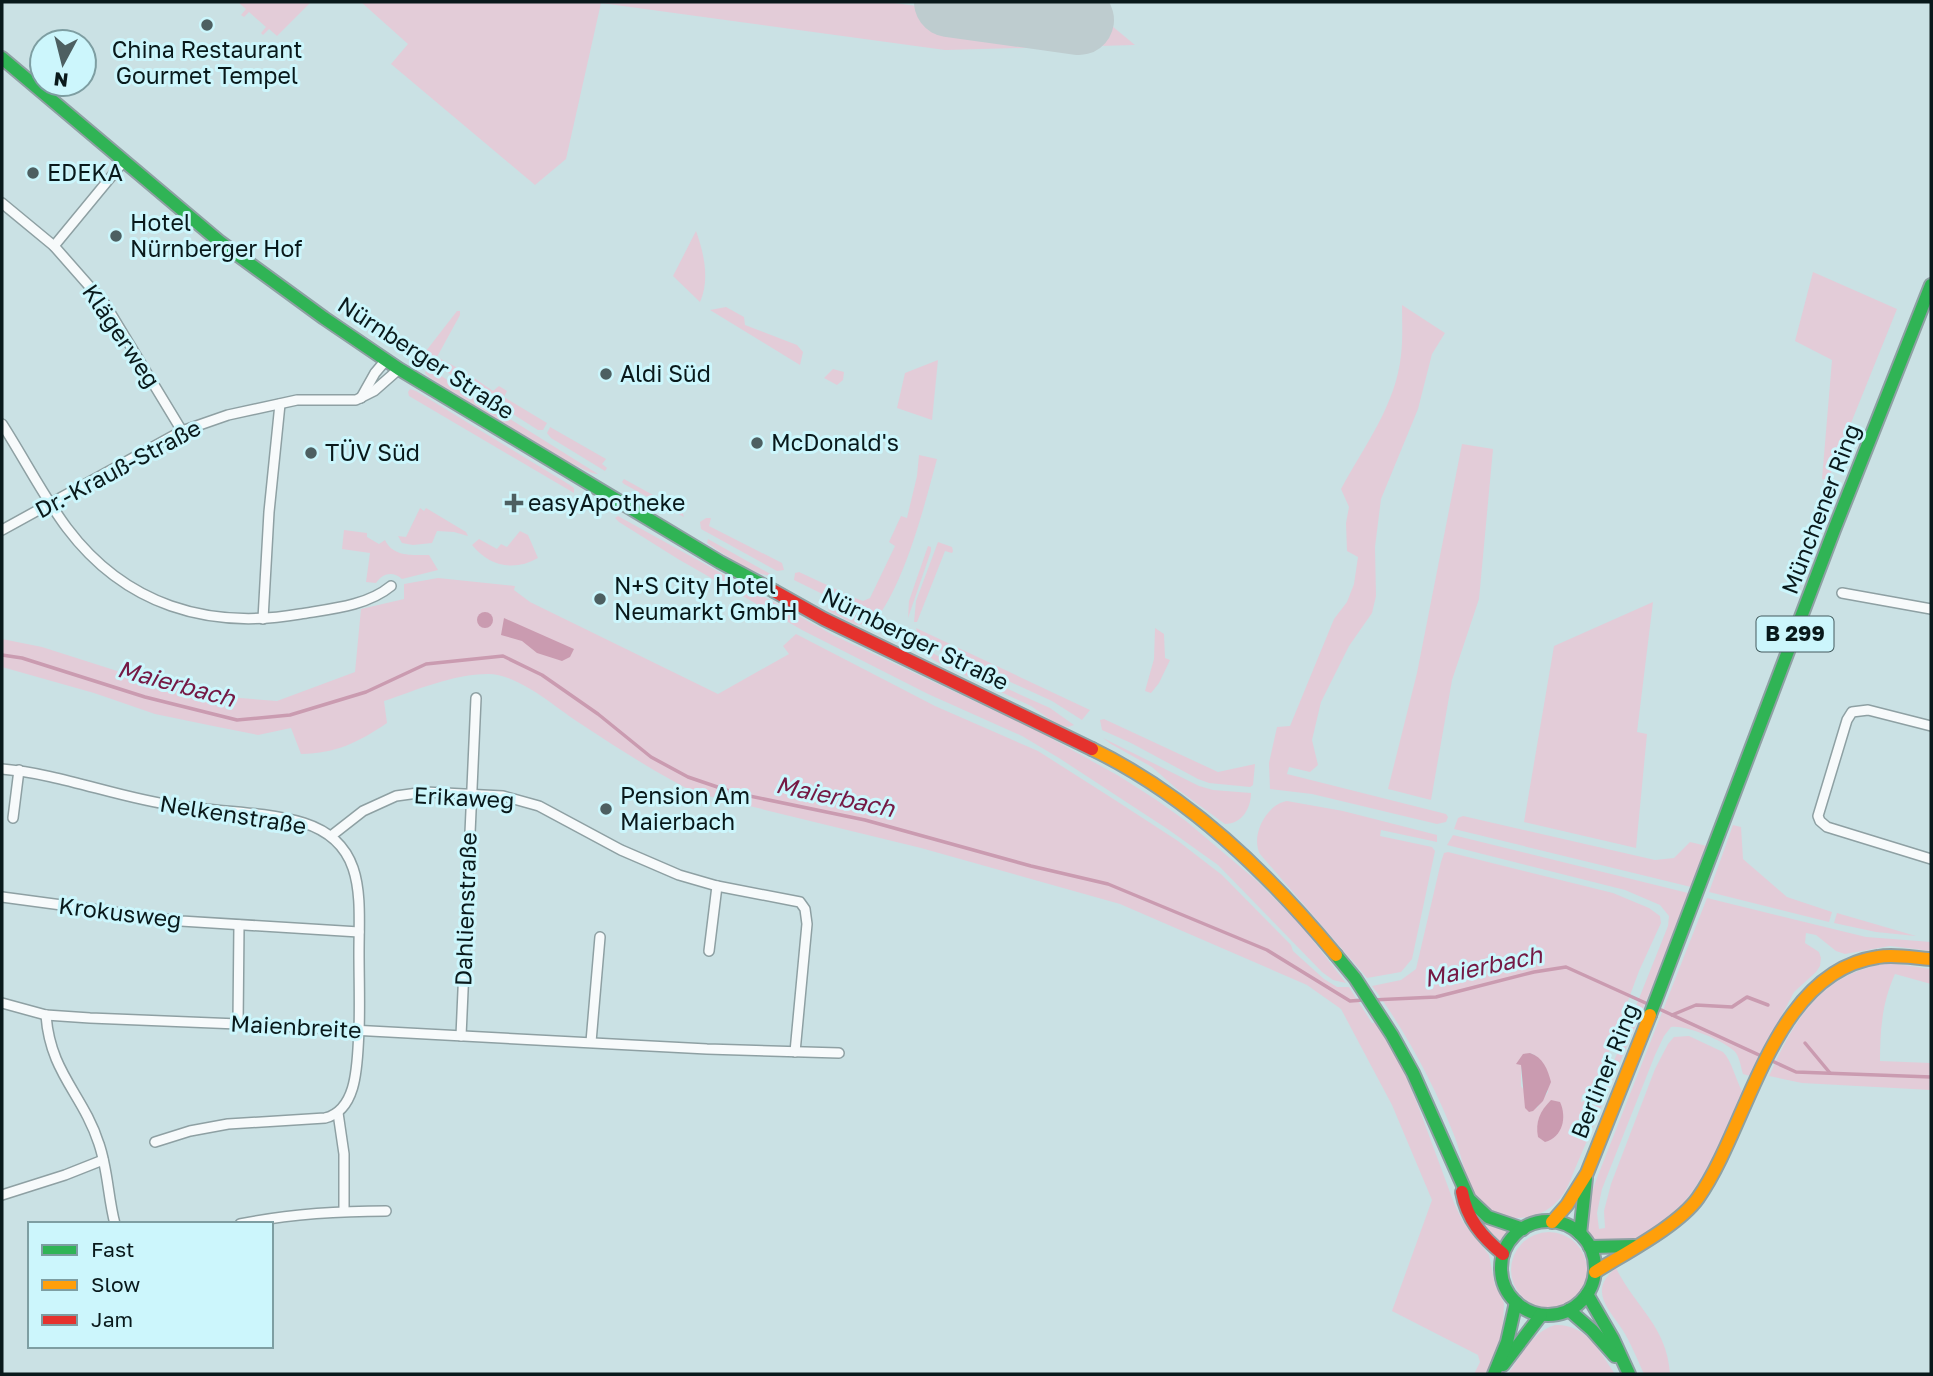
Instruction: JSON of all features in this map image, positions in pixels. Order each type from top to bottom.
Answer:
[{"type":"main road","name":"Nürnberger Straße","points":[[2,58],[238,256],[399,369],[749,578],[887,650],[1092,748],[1156,787],[1201,819],[1251,860],[1308,921],[1355,978],[1408,1063],[1462,1188],[1474,1206],[1488,1217],[1522,1229]]},
{"type":"main road","name":"Münchener Ring","points":[[1662,985],[1834,530],[1931,285]]},
{"type":"main road","points":[[1595,1272],[1667,1229],[1698,1198],[1722,1156],[1768,1058],[1797,1004],[1813,987],[1836,970],[1876,956],[1903,955],[1931,959]]},
{"type":"main road","name":"Berliner Ring","points":[[1552,1222],[1567,1205],[1587,1173],[1662,985]]},
{"type":"main road","name":"Berliner Ring","points":[[1580,1234],[1587,1173]]},
{"type":"main road","name":"Nürnberger Straße","points":[[1462,1188],[1465,1208],[1472,1222],[1503,1254]]},
{"type":"main road","points":[[1552,1222],[1565,1225],[1580,1234],[1590,1247],[1595,1272],[1587,1294],[1569,1310],[1555,1315],[1541,1315],[1527,1310],[1507,1291],[1502,1277],[1503,1254],[1522,1229],[1536,1223],[1552,1222]]},
{"type":"main road","points":[[1590,1247],[1635,1246]]},
{"type":"main road","points":[[1587,1294],[1627,1370]]},
{"type":"main road","points":[[1495,1374],[1507,1342],[1516,1302]]},
{"type":"main road","points":[[1569,1310],[1592,1330],[1627,1370]]},
{"type":"main road","points":[[1495,1374],[1541,1315]]},
{"type":"street","points":[[54,246],[124,161]]},
{"type":"street","name":"Klägerweg","points":[[2,203],[54,246],[105,304],[182,431]]},
{"type":"street","points":[[361,398],[386,360]]},
{"type":"street","points":[[361,398],[378,388],[399,369]]},
{"type":"street","name":"Dr.-Krauß-Straße","points":[[2,530],[182,431],[228,415],[280,404],[310,400],[344,402],[361,398]]},
{"type":"street","points":[[263,619],[269,512],[280,404]]},
{"type":"street","points":[[2,424],[68,530],[94,558],[120,580],[163,604],[198,614],[233,619],[263,619],[329,609],[370,599],[391,586]]},
{"type":"street","points":[[1842,593],[1931,609]]},
{"type":"street","name":"Dahlienstraße","points":[[461,1035],[476,698]]},
{"type":"street","points":[[1931,726],[1876,711],[1861,709],[1852,712],[1847,720],[1818,811],[1820,821],[1834,829],[1931,859]]},
{"type":"street","name":"Nelkenstraße","points":[[2,769],[159,803],[296,821],[331,836],[356,872],[360,890],[359,1030],[353,1086],[347,1103],[338,1113]]},
{"type":"street","points":[[13,818],[19,771]]},
{"type":"street","name":"Erikaweg","points":[[331,836],[363,811],[387,799],[425,792],[503,796],[526,801],[643,860],[695,880],[796,900],[804,905],[807,924],[795,1052]]},
{"type":"street","points":[[709,951],[717,886]]},
{"type":"street","name":"Krokusweg","points":[[2,897],[146,918],[359,932]]},
{"type":"street","points":[[239,925],[239,1024]]},
{"type":"street","points":[[591,1042],[600,937]]},
{"type":"street","name":"Maienbreite","points":[[2,1003],[46,1015],[839,1053]]},
{"type":"street","points":[[46,1015],[51,1049],[62,1074],[90,1121],[103,1160],[115,1222]]},
{"type":"street","points":[[155,1142],[228,1124],[325,1118],[338,1113],[344,1154],[344,1211]]},
{"type":"street","points":[[2,1195],[103,1160]]},
{"type":"street","points":[[250,1222],[282,1216],[386,1211]]},
{"type":"shaded area","points":[[238,2],[311,2],[277,36],[269,29],[263,35],[261,33],[266,27],[249,12],[244,17],[241,15],[246,9]]},
{"type":"shaded area","points":[[361,2],[887,2],[1099,30],[1075,10],[1014,2],[1083,2],[1135,45],[945,50],[601,3],[566,159],[535,185],[391,64],[408,44]]},
{"type":"shaded area","points":[[696,231],[705,267],[705,285],[700,302],[673,276]]},
{"type":"shaded area","points":[[1813,272],[1897,309],[1828,480],[1822,479],[1832,360],[1795,341]]},
{"type":"shaded area","points":[[1402,305],[1445,333],[1432,354],[1418,409],[1381,499],[1375,547],[1376,596],[1372,613],[1349,646],[1321,702],[1312,740],[1318,765],[1310,772],[1289,767],[1287,774],[1446,814],[1446,822],[1437,824],[1312,794],[1270,789],[1269,763],[1277,727],[1290,726],[1334,619],[1347,602],[1354,584],[1358,557],[1347,551],[1346,523],[1349,507],[1341,489],[1378,425],[1393,391],[1401,355]]},
{"type":"shaded area","points":[[726,307],[744,317],[745,325],[797,345],[803,352],[800,365],[710,310]]},
{"type":"shaded area","points":[[457,311],[460,311],[460,315],[437,357],[493,391],[499,386],[507,391],[504,397],[547,423],[543,430],[538,430],[425,358],[426,351]]},
{"type":"shaded area","points":[[938,360],[932,420],[897,408],[905,373]]},
{"type":"shaded area","points":[[427,368],[598,474],[568,462],[430,378],[425,373]]},
{"type":"shaded area","points":[[833,369],[844,372],[843,380],[837,385],[824,378]]},
{"type":"shaded area","points":[[410,389],[570,485],[574,488],[574,493],[409,396]]},
{"type":"shaded area","points":[[550,427],[606,459],[602,464],[607,468],[605,471],[551,438],[547,433]]},
{"type":"shaded area","points":[[1462,444],[1493,449],[1479,599],[1452,680],[1431,800],[1388,789],[1417,673]]},
{"type":"shaded area","points":[[919,455],[937,459],[905,563],[877,618],[871,618],[794,580],[795,573],[799,572],[863,601],[870,598],[895,546],[889,542],[901,516],[907,518]]},
{"type":"shaded area","points":[[624,479],[682,511],[684,517],[624,484]]},
{"type":"shaded area","points":[[420,508],[424,511],[426,508],[466,532],[468,536],[437,531],[432,543],[402,543],[398,536],[406,537]]},
{"type":"shaded area","points":[[618,516],[835,636],[1034,729],[1155,799],[1186,821],[1257,881],[1301,925],[1346,983],[1333,980],[1322,972],[1218,865],[1059,758],[1022,736],[928,694],[802,630],[678,559],[619,522],[615,518]]},
{"type":"shaded area","points":[[711,518],[709,526],[782,563],[784,570],[777,571],[701,529],[700,522]]},
{"type":"shaded area","points":[[344,530],[367,533],[367,537],[379,544],[385,540],[388,546],[398,552],[429,555],[438,570],[402,579],[388,574],[376,583],[366,582],[370,553],[342,549]]},
{"type":"shaded area","points":[[520,531],[528,535],[538,558],[520,565],[494,562],[472,545],[479,539],[497,549],[501,544],[507,547]]},
{"type":"shaded area","points":[[708,539],[774,576],[758,573],[740,564],[707,543]]},
{"type":"shaded area","points":[[938,542],[952,547],[953,551],[945,551],[917,622],[914,622],[916,601]]},
{"type":"shaded area","points":[[928,546],[931,551],[908,618],[909,601]]},
{"type":"shaded area","points":[[438,578],[515,586],[514,590],[530,602],[718,694],[789,654],[783,646],[796,634],[935,706],[1038,751],[1178,841],[1222,875],[1291,945],[1293,951],[1324,979],[1337,987],[1349,987],[1372,1023],[1376,1023],[1404,1072],[1463,1222],[1489,1255],[1495,1285],[1504,1303],[1503,1329],[1498,1350],[1485,1374],[1474,1374],[1480,1362],[1478,1355],[1392,1311],[1432,1200],[1392,1105],[1341,1009],[1307,985],[1120,904],[921,848],[696,793],[624,752],[537,693],[500,675],[475,675],[435,683],[384,701],[387,723],[336,749],[301,754],[291,728],[258,735],[155,714],[94,693],[2,667],[2,639],[42,647],[158,684],[215,696],[277,701],[355,672],[361,609],[404,599],[404,584]]},
{"type":"shaded area","points":[[1653,602],[1637,732],[1647,734],[1636,848],[1524,822],[1554,646]]},
{"type":"shaded area","points":[[831,604],[869,623],[856,625],[828,611]]},
{"type":"shaded area","points":[[482,612],[488,612],[493,620],[491,626],[482,628],[477,623],[477,617]]},
{"type":"shaded area","points":[[504,618],[574,649],[570,657],[562,661],[537,653],[522,641],[501,635]]},
{"type":"shaded area","points":[[916,628],[1090,710],[1082,720],[1052,701],[929,645],[919,637]]},
{"type":"shaded area","points":[[1155,628],[1164,634],[1165,658],[1170,660],[1151,693],[1145,691],[1154,659]]},
{"type":"shaded area","points":[[919,645],[950,663],[1050,708],[1074,725],[1058,725],[1031,706],[935,661],[918,648]]},
{"type":"shaded area","points":[[1104,719],[1218,772],[1255,764],[1253,785],[1250,787],[1209,783],[1198,779],[1102,730],[1100,720]]},
{"type":"shaded area","points":[[1103,738],[1199,786],[1251,793],[1247,809],[1241,818],[1225,824],[1152,767]]},
{"type":"shaded area","points":[[1287,801],[1343,811],[1437,835],[1437,842],[1381,830],[1380,836],[1432,847],[1435,851],[1412,959],[1401,972],[1367,978],[1260,854],[1257,838],[1262,822],[1273,808]]},
{"type":"shaded area","points":[[1463,816],[1655,860],[1674,858],[1690,842],[1707,846],[1691,887],[1454,829],[1458,818]]},
{"type":"shaded area","points":[[1733,825],[1741,827],[1743,859],[1787,897],[1832,912],[1829,922],[1709,892]]},
{"type":"shaded area","points":[[1453,835],[1688,893],[1662,963],[1568,1185],[1553,1206],[1532,1216],[1520,1218],[1497,1214],[1478,1199],[1428,1077],[1396,1020],[1372,986],[1401,980],[1416,969],[1444,853],[1613,893],[1649,908],[1660,916],[1661,923],[1639,971],[1595,1090],[1582,1095],[1581,1102],[1593,1098],[1591,1104],[1596,1106],[1668,926],[1669,916],[1660,905],[1625,890],[1447,845]],"holes":[[[1530,1053],[1542,1064],[1548,1092],[1537,1108],[1521,1086],[1521,1065]]]},
{"type":"shaded area","points":[[1707,898],[1866,937],[1931,942],[1931,951],[1890,946],[1845,954],[1836,951],[1816,935],[1806,933],[1805,943],[1819,952],[1820,966],[1794,992],[1750,1076],[1743,1074],[1736,1053],[1716,1039],[1696,1031],[1671,1027],[1655,1055],[1602,1189],[1597,1213],[1599,1229],[1605,1228],[1604,1211],[1611,1184],[1655,1069],[1674,1037],[1689,1036],[1723,1052],[1743,1093],[1706,1170],[1671,1217],[1649,1233],[1624,1241],[1595,1240],[1590,1234],[1587,1220],[1595,1183]]},
{"type":"shaded area","points":[[1837,913],[1916,936],[1876,932],[1834,923]]},
{"type":"shaded area","points":[[1890,963],[1931,969],[1931,984],[1895,974],[1883,1017],[1880,1061],[1931,1063],[1931,1090],[1802,1083],[1769,1076],[1789,1035],[1814,1001],[1846,976]]},
{"type":"shaded area","points":[[1530,1053],[1542,1061],[1551,1082],[1543,1101],[1529,1112],[1525,1108],[1521,1065],[1516,1064],[1523,1054]]},
{"type":"shaded area","points":[[1551,1100],[1560,1102],[1563,1120],[1556,1136],[1545,1142],[1538,1137],[1538,1122]]},
{"type":"shaded area","points":[[1476,1216],[1507,1232],[1499,1243],[1486,1230]]},
{"type":"shaded area","points":[[1549,1232],[1564,1235],[1576,1243],[1584,1255],[1587,1270],[1584,1285],[1576,1297],[1564,1305],[1549,1308],[1534,1305],[1522,1297],[1514,1285],[1511,1270],[1514,1255],[1522,1243],[1534,1235]]},
{"type":"shaded area","points":[[1616,1268],[1657,1330],[1668,1357],[1670,1374],[1644,1374],[1625,1334],[1603,1299],[1603,1284]]},
{"type":"shaded area","points":[[1555,1325],[1576,1329],[1584,1334],[1615,1374],[1508,1374],[1533,1339]]},
{"type":"waterway","name":"Maierbach","points":[[2,655],[22,658],[145,697],[237,720],[290,715],[366,692],[426,664],[503,656],[542,675],[598,714],[651,757],[688,777],[735,793],[865,820],[1031,866],[1108,884],[1267,950],[1350,1001],[1364,1000]]},
{"type":"waterway","name":"Maierbach","points":[[1372,1000],[1436,997],[1534,972],[1566,967],[1650,1005]]},
{"type":"waterway","name":"Maierbach","points":[[1672,1015],[1696,1005],[1732,1007],[1747,997],[1768,1005]]},
{"type":"waterway","name":"Maierbach","points":[[1657,1008],[1796,1072],[1931,1077]]},
{"type":"waterway","name":"Maierbach","points":[[1805,1043],[1830,1073]]},
{"type":"runway","points":[[949,2],[1079,20]]},
{"type":"traffic: fast","points":[[2,58],[220,242],[324,318],[399,369],[720,562],[774,591]]},
{"type":"traffic: fast","points":[[1650,1015],[1834,530],[1931,285]]},
{"type":"traffic: fast","points":[[1336,955],[1355,978],[1413,1073],[1469,1199],[1488,1217],[1523,1229]]},
{"type":"traffic: fast","points":[[1580,1234],[1586,1178]]},
{"type":"traffic: fast","points":[[1548,1221],[1566,1225],[1581,1235],[1591,1250],[1595,1268],[1591,1286],[1581,1301],[1566,1311],[1548,1315],[1530,1311],[1515,1301],[1505,1286],[1501,1268],[1505,1250],[1515,1235],[1530,1225],[1548,1221]]},
{"type":"traffic: fast","points":[[1590,1247],[1634,1246]]},
{"type":"traffic: fast","points":[[1587,1294],[1613,1339],[1629,1374]]},
{"type":"traffic: fast","points":[[1494,1374],[1507,1342],[1516,1302]]},
{"type":"traffic: fast","points":[[1569,1310],[1592,1330],[1615,1356]]},
{"type":"traffic: fast","points":[[1503,1365],[1541,1315]]},
{"type":"traffic: slow","points":[[1092,749],[1161,789],[1225,839],[1283,895],[1336,955]]},
{"type":"traffic: slow","points":[[1595,1272],[1665,1229],[1698,1198],[1716,1167],[1768,1055],[1788,1020],[1812,991],[1842,969],[1878,957],[1931,959]]},
{"type":"traffic: slow","points":[[1552,1222],[1567,1205],[1587,1173],[1650,1015]]},
{"type":"traffic: jam","points":[[774,591],[824,619],[1092,749]]},
{"type":"traffic: jam","points":[[1462,1192],[1476,1227],[1503,1254]]},
{"type":"place","name":"China Restaurant Gourmet Tempel","points":[[207,25]]},
{"type":"place","name":"EDEKA","points":[[33,173]]},
{"type":"place","name":"Hotel Nürnberger Hof","points":[[116,236]]},
{"type":"place","name":"Aldi Süd","points":[[606,374]]},
{"type":"place","name":"McDonald's","points":[[757,443]]},
{"type":"place","name":"TÜV Süd","points":[[311,453]]},
{"type":"place","name":"easyApotheke","points":[[514,503]]},
{"type":"place","name":"N+S City Hotel Neumarkt GmbH","points":[[600,599]]},
{"type":"place","name":"Pension Am Maierbach","points":[[606,809]]}]
